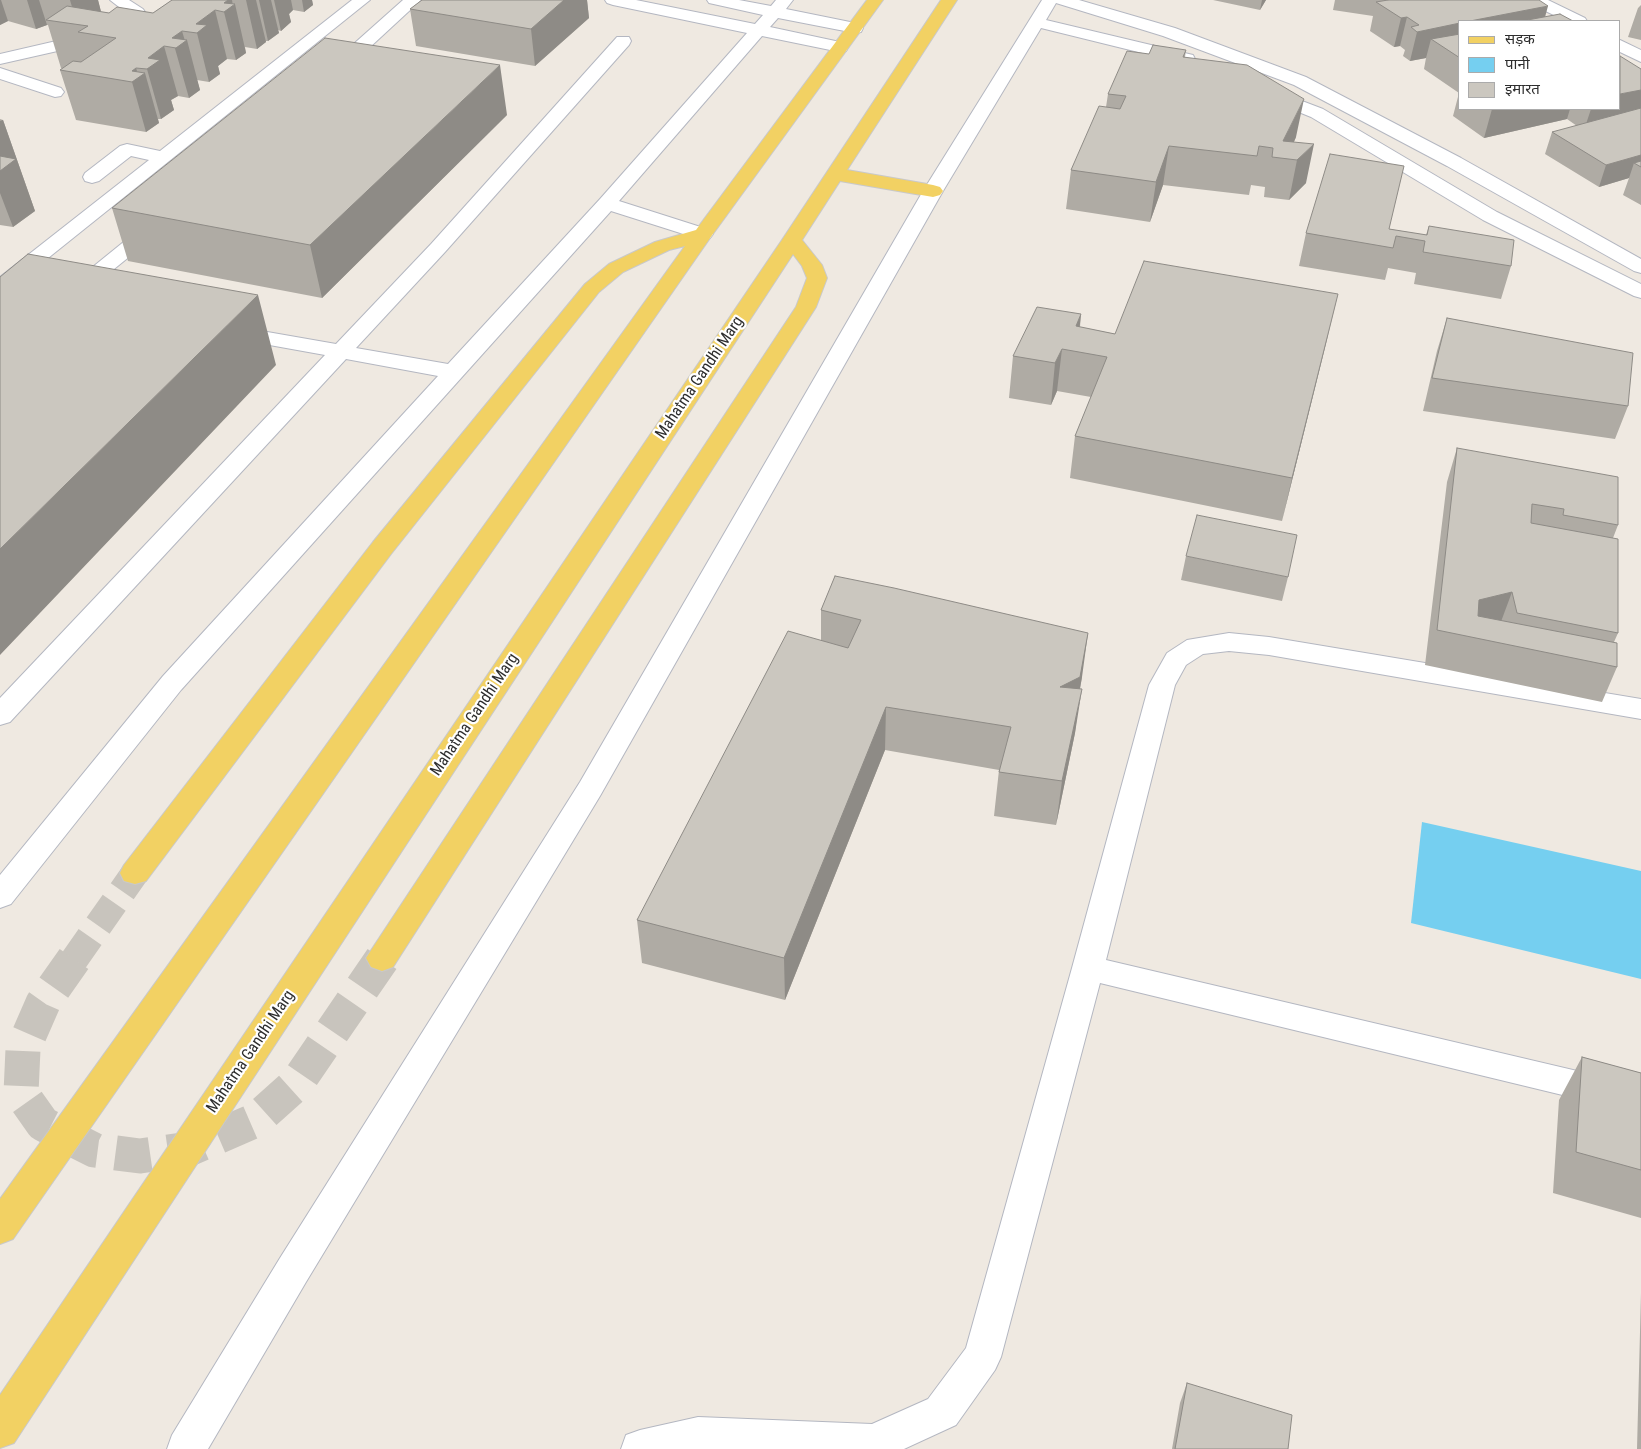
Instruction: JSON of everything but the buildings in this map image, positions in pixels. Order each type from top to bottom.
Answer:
[{"type":"main road","points":[[0,1228],[703,234],[875,0]]},
{"type":"main road","name":"Mahatma Gandhi Marg","points":[[0,1429],[792,240],[949,0]]},
{"type":"main road","points":[[834,174],[933,191]]},
{"type":"main road","points":[[135,873],[382,548],[592,288],[616,268],[662,246],[703,234]]},
{"type":"main road","points":[[382,958],[806,307],[817,278],[812,265],[792,240]]},
{"type":"street","points":[[0,59],[109,34],[125,27],[135,20],[137,12],[118,0]]},
{"type":"street","points":[[0,287],[362,0]]},
{"type":"street","points":[[324,80],[413,0]]},
{"type":"street","points":[[613,0],[840,48]]},
{"type":"street","points":[[715,0],[855,28]]},
{"type":"street","points":[[0,896],[172,683],[607,203],[785,0]]},
{"type":"street","points":[[1062,0],[1169,32],[1300,81],[1454,162],[1641,267]]},
{"type":"street","points":[[1535,0],[1576,20]]},
{"type":"street","points":[[186,1449],[292,1270],[590,789],[933,191],[1043,11],[1202,65]]},
{"type":"street","points":[[0,715],[438,248],[623,41]]},
{"type":"street","points":[[1621,46],[1641,58]]},
{"type":"street","points":[[0,73],[55,92]]},
{"type":"street","points":[[1255,87],[1317,113],[1490,216],[1641,292]]},
{"type":"street","points":[[92,177],[127,150],[164,157]]},
{"type":"street","points":[[607,203],[703,234]]},
{"type":"street","points":[[91,306],[62,301],[168,216]]},
{"type":"street","points":[[216,329],[454,372]]},
{"type":"street","points":[[640,1449],[698,1436],[873,1443],[942,1412],[982,1357],[1088,968],[1162,684],[1176,659],[1196,646],[1229,642],[1269,646],[1641,709]]},
{"type":"street","points":[[1088,968],[1641,1100]]},
{"type":"water","points":[[1422,822],[1641,871],[1641,979],[1411,923]]},
{"type":"tunnel","points":[[74,960],[135,873]]},
{"type":"tunnel","points":[[74,959],[43,1003],[23,1049],[21,1093],[43,1124],[94,1150],[140,1156],[189,1149],[256,1120],[297,1083],[382,959]]}]
